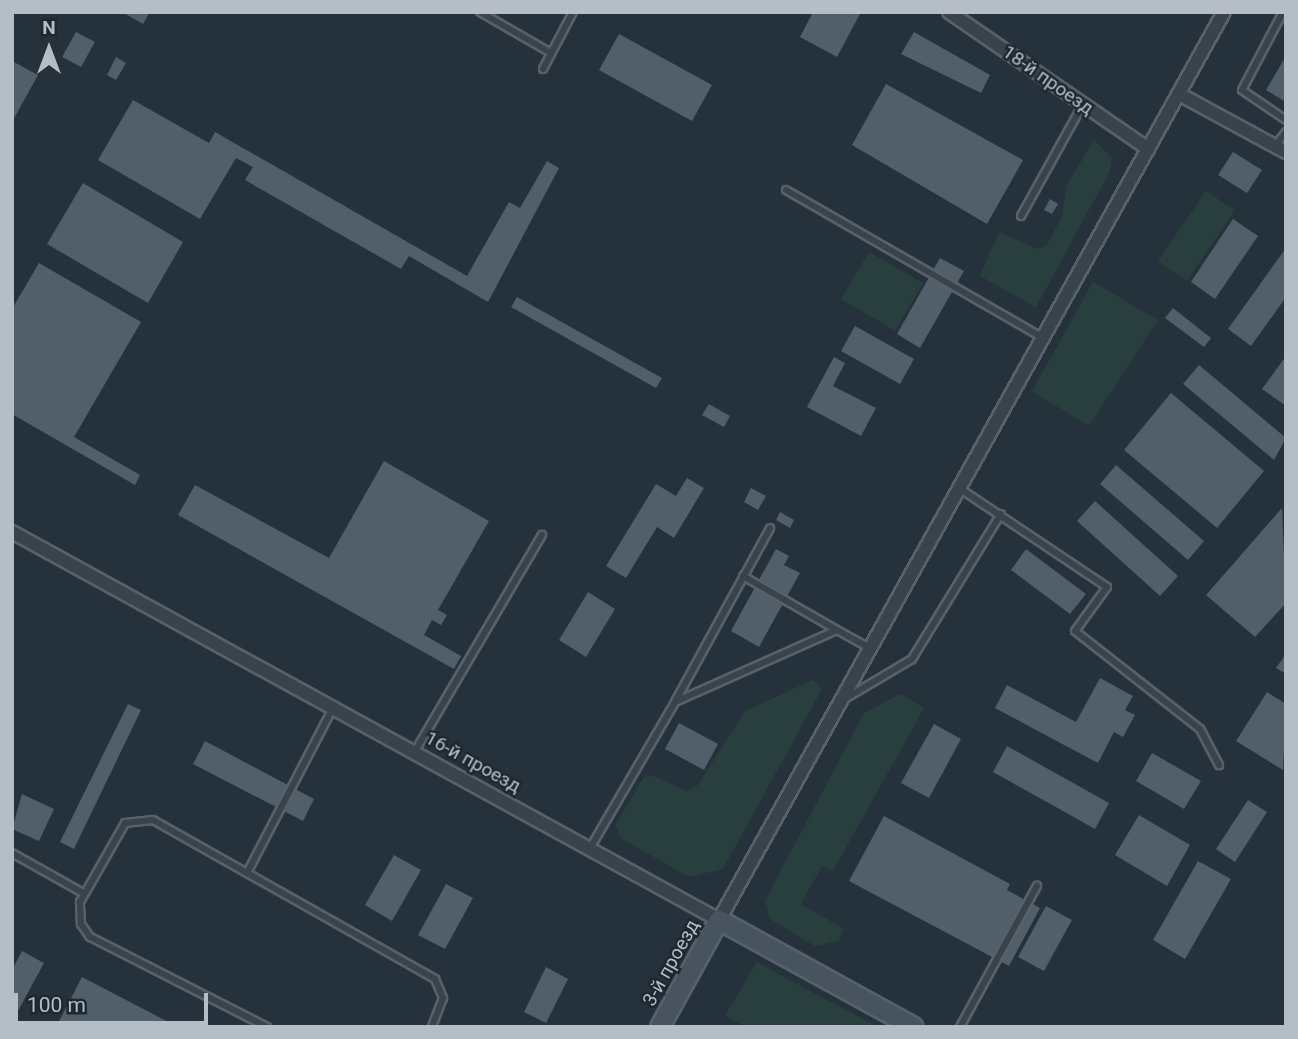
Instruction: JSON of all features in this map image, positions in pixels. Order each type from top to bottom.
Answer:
[{"type":"street","name":"18-й проезд","points":[[949,12],[1147,149]]},
{"type":"street","points":[[719,920],[1224,12]]},
{"type":"street","points":[[1179,94],[1281,149]]},
{"type":"street","name":"16-й проезд","points":[[12,532],[914,1027]]},
{"type":"street","name":"3-й проезд","points":[[660,1027],[719,920]]},
{"type":"lane","points":[[480,12],[551,53]]},
{"type":"lane","points":[[543,69],[573,12]]},
{"type":"lane","points":[[1283,12],[1242,90],[1286,120]]},
{"type":"lane","points":[[1021,216],[1083,104]]},
{"type":"lane","points":[[1281,149],[1286,132]]},
{"type":"lane","points":[[786,190],[1044,338]]},
{"type":"lane","points":[[959,488],[1107,587],[1075,631],[1200,729],[1219,765]]},
{"type":"lane","points":[[839,703],[912,659],[1001,514]]},
{"type":"lane","points":[[589,851],[675,702],[770,528]]},
{"type":"lane","points":[[414,752],[542,535]]},
{"type":"lane","points":[[743,576],[870,648]]},
{"type":"lane","points":[[675,702],[838,630]]},
{"type":"lane","points":[[247,873],[333,708]]},
{"type":"lane","points":[[267,1027],[90,937],[81,924],[83,893],[125,823],[153,820],[435,979],[443,998],[432,1027]]},
{"type":"lane","points":[[12,853],[83,893]]},
{"type":"lane","points":[[960,1027],[1037,886]]},
{"type":"green space","points":[[1094,140],[1112,158],[1109,173],[1036,307],[980,276],[999,232],[1038,249],[1047,245],[1062,216],[1067,185]]},
{"type":"green space","points":[[1206,191],[1235,210],[1187,281],[1158,261]]},
{"type":"green space","points":[[869,252],[923,283],[895,331],[841,299]]},
{"type":"green space","points":[[1093,282],[1158,320],[1089,426],[1032,391]]},
{"type":"green space","points":[[813,680],[822,689],[723,869],[689,877],[622,839],[615,826],[643,778],[651,775],[687,791],[698,785],[745,711]]},
{"type":"green space","points":[[901,694],[924,708],[833,871],[822,866],[801,904],[844,929],[839,941],[815,946],[770,919],[765,901],[864,713]]},
{"type":"green space","points":[[757,962],[878,1027],[745,1027],[725,1015]]},
{"type":"building","points":[[122,12],[150,12],[143,24]]},
{"type":"building","points":[[813,12],[861,12],[837,57],[800,37]]},
{"type":"building","points":[[76,32],[95,42],[81,67],[62,57]]},
{"type":"building","points":[[914,32],[990,75],[981,93],[901,54]]},
{"type":"building","points":[[619,34],[712,85],[692,121],[599,70]]},
{"type":"building","points":[[1286,56],[1286,102],[1266,90]]},
{"type":"building","points":[[116,57],[126,63],[116,80],[107,75]]},
{"type":"building","points":[[12,61],[38,75],[12,122]]},
{"type":"building","points":[[886,84],[1023,160],[987,224],[852,145]]},
{"type":"building","points":[[133,100],[209,143],[215,132],[467,276],[509,202],[520,208],[547,161],[559,168],[488,302],[409,256],[401,269],[245,180],[253,167],[236,158],[200,219],[98,160]]},
{"type":"building","points":[[1233,152],[1262,170],[1247,193],[1218,175]]},
{"type":"building","points":[[83,183],[183,242],[148,303],[47,244]]},
{"type":"building","points":[[1050,199],[1058,204],[1052,214],[1044,210]]},
{"type":"building","points":[[1233,219],[1258,236],[1215,299],[1191,282]]},
{"type":"building","points":[[1286,248],[1286,297],[1251,346],[1228,329]]},
{"type":"building","points":[[940,258],[964,271],[920,348],[897,334]]},
{"type":"building","points":[[39,263],[141,322],[74,437],[140,475],[135,485],[12,414],[12,309]]},
{"type":"building","points":[[517,297],[662,378],[656,388],[511,307]]},
{"type":"building","points":[[1173,308],[1211,338],[1204,347],[1165,318]]},
{"type":"building","points":[[855,326],[914,359],[900,384],[841,351]]},
{"type":"building","points":[[1286,356],[1286,406],[1262,389]]},
{"type":"building","points":[[834,357],[845,363],[833,386],[876,408],[861,436],[807,407]]},
{"type":"building","points":[[1199,365],[1286,438],[1274,460],[1183,384]]},
{"type":"building","points":[[1171,393],[1264,471],[1217,528],[1124,450]]},
{"type":"building","points":[[709,404],[730,416],[724,427],[702,415]]},
{"type":"building","points":[[384,461],[489,521],[438,610],[447,615],[441,625],[432,620],[424,635],[461,656],[454,669],[178,515],[195,485],[329,558]]},
{"type":"building","points":[[1116,465],[1204,541],[1188,560],[1100,484]]},
{"type":"building","points":[[687,478],[704,488],[674,538],[657,527],[626,578],[606,566],[656,484],[676,496]]},
{"type":"building","points":[[751,488],[766,496],[758,510],[744,502]]},
{"type":"building","points":[[1095,501],[1178,576],[1160,596],[1077,521]]},
{"type":"building","points":[[1282,508],[1286,603],[1255,637],[1206,595]]},
{"type":"building","points":[[780,512],[794,520],[790,528],[776,520]]},
{"type":"building","points":[[776,549],[789,556],[784,565],[800,573],[759,647],[731,631]]},
{"type":"building","points":[[1026,549],[1086,594],[1070,614],[1011,570]]},
{"type":"building","points":[[588,592],[615,609],[586,657],[559,640]]},
{"type":"building","points":[[1286,654],[1286,674],[1276,668]]},
{"type":"building","points":[[1100,678],[1133,696],[1125,710],[1135,715],[1123,737],[1114,732],[1098,763],[995,708],[1007,685],[1076,722]]},
{"type":"building","points":[[1267,692],[1286,704],[1283,770],[1236,741]]},
{"type":"building","points":[[128,704],[141,710],[74,849],[60,842]]},
{"type":"building","points":[[679,723],[718,744],[704,770],[665,749]]},
{"type":"building","points":[[934,724],[961,739],[929,798],[901,783]]},
{"type":"building","points":[[205,741],[314,799],[303,821],[193,764]]},
{"type":"building","points":[[1007,746],[1109,803],[1095,829],[993,772]]},
{"type":"building","points":[[1152,753],[1201,781],[1184,809],[1136,781]]},
{"type":"building","points":[[22,794],[54,809],[39,841],[12,829]]},
{"type":"building","points":[[1248,800],[1267,812],[1235,862],[1216,849]]},
{"type":"building","points":[[1139,815],[1190,845],[1167,886],[1115,855]]},
{"type":"building","points":[[884,816],[1010,884],[1007,890],[1040,908],[1009,966],[849,881]]},
{"type":"building","points":[[394,855],[421,870],[392,921],[365,905]]},
{"type":"building","points":[[1198,861],[1231,879],[1185,959],[1153,940]]},
{"type":"building","points":[[446,884],[473,898],[445,949],[418,935]]},
{"type":"building","points":[[1046,906],[1072,920],[1044,971],[1018,957]]},
{"type":"building","points":[[22,951],[44,963],[12,1022],[12,970]]},
{"type":"building","points":[[546,967],[568,979],[546,1023],[524,1012]]},
{"type":"building","points":[[82,977],[178,1027],[56,1027]]}]
